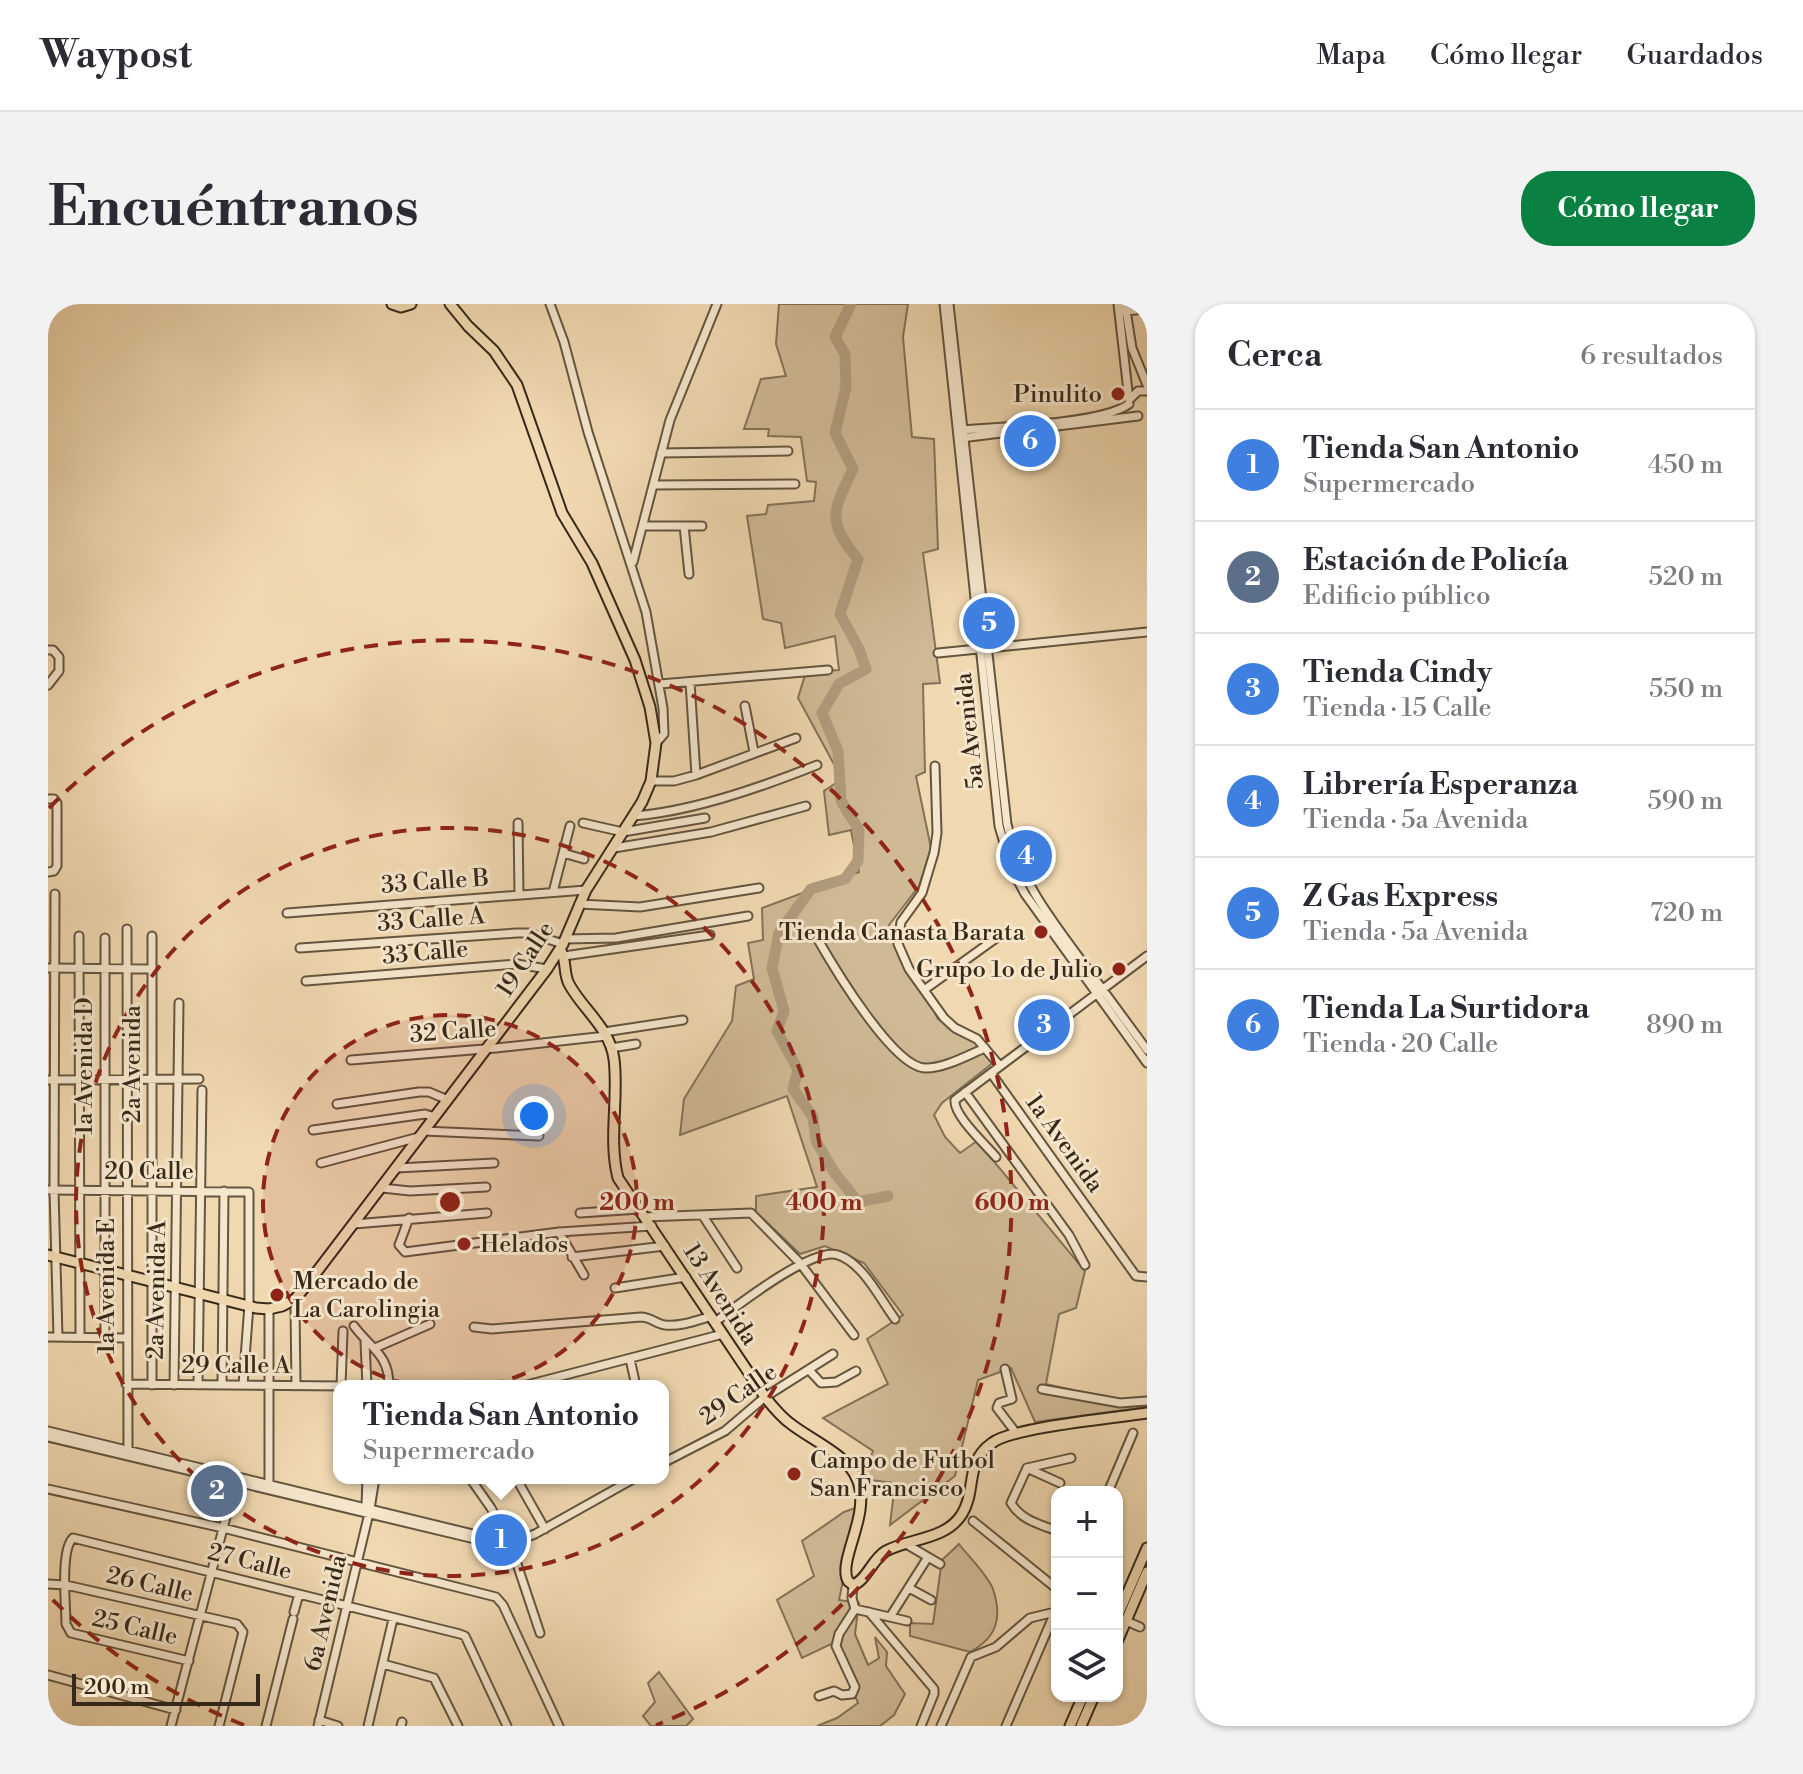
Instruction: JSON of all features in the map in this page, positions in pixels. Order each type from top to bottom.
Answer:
[{"type":"main road","points":[[392,304],[401,307],[411,304]]},
{"type":"main road","points":[[450,304],[494,351],[517,385],[562,513],[592,563],[635,660],[650,707],[656,743]]},
{"type":"main road","name":"19 Calle","points":[[269,1309],[295,1299],[563,947],[578,904],[642,802],[651,781],[656,743]]},
{"type":"main road","name":"13 Avenida","points":[[563,947],[568,983],[605,1034],[611,1048],[616,1095],[615,1165],[618,1178],[765,1397],[790,1424],[846,1463],[857,1479],[862,1498],[861,1515],[845,1574],[853,1585]]},
{"type":"main road","points":[[52,1256],[269,1309]]},
{"type":"main road","points":[[853,1585],[860,1582],[880,1555],[923,1540],[956,1520],[965,1505],[976,1460],[991,1443],[1016,1433],[1147,1413]]},
{"type":"main road","points":[[1123,1611],[1147,1548]]},
{"type":"main road","points":[[1123,1614],[1147,1572]]},
{"type":"main road","points":[[1070,1726],[1080,1702]]},
{"type":"main road","points":[[1081,1726],[1091,1702]]},
{"type":"street","name":"19 Calle","points":[[550,304],[646,612],[665,723],[664,734],[656,743]]},
{"type":"street","points":[[632,564],[670,420],[717,304]]},
{"type":"street","name":"5a Avenida","points":[[946,304],[984,649],[999,826],[1004,846],[1025,894],[1147,1050]]},
{"type":"street","points":[[1122,308],[1147,309]]},
{"type":"street","points":[[961,434],[1117,413],[1138,391],[1147,388],[1122,308]]},
{"type":"street","points":[[1122,308],[1129,402],[1132,412],[1143,416]]},
{"type":"street","points":[[961,434],[1143,416]]},
{"type":"street","points":[[661,453],[788,451]]},
{"type":"street","points":[[654,485],[795,484]]},
{"type":"street","points":[[643,526],[702,526]]},
{"type":"street","points":[[684,526],[689,574]]},
{"type":"street","points":[[938,653],[1147,632]]},
{"type":"street","points":[[50,650],[59,657],[59,671],[50,683]]},
{"type":"street","points":[[660,684],[828,670]]},
{"type":"street","points":[[690,682],[696,775]]},
{"type":"street","points":[[745,706],[754,752]]},
{"type":"street","points":[[651,781],[674,781],[696,775],[796,738]]},
{"type":"street","points":[[633,816],[698,804],[779,780],[817,765]]},
{"type":"street","points":[[935,766],[937,833],[934,853],[922,893],[901,922],[898,934],[900,950],[924,990],[955,1028],[977,1039],[1000,1066]]},
{"type":"street","points":[[49,799],[57,803],[57,866],[51,872]]},
{"type":"street","points":[[614,848],[711,832],[806,806]]},
{"type":"street","points":[[583,823],[623,832],[705,818]]},
{"type":"street","points":[[518,823],[519,895]]},
{"type":"street","points":[[553,892],[570,826]]},
{"type":"street","points":[[563,853],[584,859]]},
{"type":"street","points":[[578,904],[640,907],[759,888]]},
{"type":"street","name":"33 Calle B","points":[[287,913],[586,890]]},
{"type":"street","points":[[55,894],[51,1190],[58,1337]]},
{"type":"street","name":"33 Calle A","points":[[300,948],[517,933],[529,933],[563,947],[748,916]]},
{"type":"street","name":"1a Avenida E","points":[[127,929],[128,1450]]},
{"type":"street","points":[[924,990],[1006,931]]},
{"type":"street","points":[[563,947],[710,935]]},
{"type":"street","points":[[79,936],[80,1337]]},
{"type":"street","name":"2a Avenida","points":[[152,936],[152,1385]]},
{"type":"street","name":"1a Avenida D","points":[[105,938],[105,1337]]},
{"type":"street","points":[[817,938],[861,1008],[911,1066],[925,1069],[936,1067],[985,1048]]},
{"type":"street","points":[[996,1157],[954,1106],[955,1100],[1147,956]]},
{"type":"street","name":"33 Calle","points":[[306,981],[517,964],[547,969]]},
{"type":"street","points":[[52,968],[152,969]]},
{"type":"street","name":"5a Avenida","points":[[1099,991],[1147,1063]]},
{"type":"street","name":"2a Avenida A","points":[[174,1385],[179,1003]]},
{"type":"street","name":"32 Calle","points":[[351,1060],[605,1034],[683,1020]]},
{"type":"street","points":[[611,1048],[636,1044]]},
{"type":"street","name":"1a Avenida","points":[[991,1073],[1136,1276],[1147,1277]]},
{"type":"street","points":[[52,1080],[199,1079]]},
{"type":"street","points":[[198,1385],[202,1090]]},
{"type":"street","points":[[337,1104],[419,1092],[429,1092],[448,1100]]},
{"type":"street","points":[[965,1092],[1069,1235],[1085,1265]]},
{"type":"street","points":[[313,1130],[425,1114],[435,1117]]},
{"type":"street","points":[[321,1163],[422,1134],[539,1136]]},
{"type":"street","points":[[397,1168],[494,1163]]},
{"type":"street","points":[[382,1188],[410,1191],[486,1187]]},
{"type":"street","name":"20 Calle","points":[[51,1190],[249,1192],[249,1305]]},
{"type":"street","points":[[222,1385],[224,1191]]},
{"type":"street","points":[[354,1224],[487,1213]]},
{"type":"street","points":[[580,1213],[703,1216],[751,1213],[800,1263],[854,1335]]},
{"type":"street","points":[[703,1216],[737,1268]]},
{"type":"street","points":[[409,1218],[399,1245],[405,1252],[559,1232],[652,1226]]},
{"type":"street","points":[[559,1232],[584,1275]]},
{"type":"street","points":[[572,1257],[665,1246]]},
{"type":"street","points":[[474,1327],[492,1329],[641,1317],[649,1317],[661,1325],[674,1325],[714,1319],[800,1263],[829,1254],[842,1257],[860,1271],[895,1319]]},
{"type":"street","points":[[615,1288],[686,1277]]},
{"type":"street","points":[[243,1385],[249,1305]]},
{"type":"street","points":[[295,1308],[296,1386]]},
{"type":"street","points":[[269,1309],[269,1488]]},
{"type":"street","points":[[375,1348],[430,1324]]},
{"type":"street","points":[[354,1326],[365,1342],[375,1348],[387,1363],[388,1380]]},
{"type":"street","points":[[343,1331],[344,1380]]},
{"type":"street","points":[[562,1380],[723,1334]]},
{"type":"street","points":[[48,1337],[127,1338]]},
{"type":"street","points":[[365,1342],[367,1380]]},
{"type":"street","name":"29 Calle","points":[[669,1460],[725,1431],[765,1397],[833,1354]]},
{"type":"street","points":[[630,1359],[635,1380]]},
{"type":"street","points":[[1005,1369],[1012,1399],[999,1403],[997,1408],[1016,1433]]},
{"type":"street","points":[[809,1370],[821,1383],[828,1384],[856,1371]]},
{"type":"street","name":"29 Calle A","points":[[126,1384],[333,1386]]},
{"type":"street","points":[[1042,1389],[1120,1403],[1147,1401]]},
{"type":"street","points":[[1111,1486],[1133,1433]]},
{"type":"street","points":[[48,1434],[235,1483],[269,1488]]},
{"type":"street","points":[[48,1434],[128,1450],[504,1546],[545,1529],[624,1484]]},
{"type":"street","points":[[1051,1528],[1017,1513],[1011,1503],[1013,1494],[1027,1468],[1071,1458]]},
{"type":"street","points":[[1027,1468],[1060,1483]]},
{"type":"street","points":[[171,1726],[235,1483]]},
{"type":"street","points":[[367,1484],[368,1511]]},
{"type":"street","points":[[368,1511],[374,1484]]},
{"type":"street","points":[[474,1484],[510,1543],[540,1633]]},
{"type":"street","points":[[519,1484],[545,1529]]},
{"type":"street","points":[[48,1489],[223,1528],[496,1597],[503,1605],[559,1725]]},
{"type":"street","name":"6a Avenida","points":[[318,1723],[368,1511]]},
{"type":"street","points":[[973,1521],[1051,1584]]},
{"type":"street","name":"27 Calle","points":[[66,1585],[66,1552],[73,1538],[465,1636],[507,1726]]},
{"type":"street","points":[[906,1544],[940,1564]]},
{"type":"street","points":[[890,1617],[928,1557]]},
{"type":"street","name":"26 Calle","points":[[48,1584],[66,1585],[241,1627],[243,1632],[219,1726]]},
{"type":"street","name":"25 Calle","points":[[66,1585],[66,1624],[71,1633],[189,1661]]},
{"type":"street","points":[[819,1696],[834,1691],[847,1695],[854,1691],[855,1687],[836,1646],[839,1634],[855,1609],[853,1585]]},
{"type":"street","points":[[909,1588],[931,1600]]},
{"type":"street","points":[[266,1726],[299,1594]]},
{"type":"street","points":[[855,1609],[907,1621]]},
{"type":"street","points":[[869,1612],[934,1689],[921,1726]]},
{"type":"street","points":[[943,1725],[971,1657],[996,1647],[1030,1618],[1051,1612]]},
{"type":"street","points":[[368,1726],[393,1619]]},
{"type":"street","points":[[1123,1620],[1143,1628]]},
{"type":"street","points":[[1006,1726],[1051,1622]]},
{"type":"street","points":[[383,1664],[434,1678],[458,1726]]},
{"type":"street","points":[[48,1675],[176,1710]]},
{"type":"street","points":[[318,1723],[338,1726]]},
{"type":"shaded area","points":[[779,304],[908,304],[903,337],[912,437],[934,439],[938,549],[923,553],[940,683],[923,684],[925,772],[916,776],[931,848],[919,886],[889,925],[938,1019],[976,1042],[994,1062],[942,1103],[934,1115],[945,1137],[960,1153],[977,1141],[1085,1271],[1076,1308],[1059,1314],[1046,1384],[1121,1401],[1147,1399],[1147,1407],[1035,1422],[1011,1368],[978,1380],[955,1476],[890,1525],[895,1483],[862,1479],[873,1451],[823,1418],[888,1384],[867,1339],[903,1315],[864,1263],[825,1246],[800,1254],[756,1212],[756,1196],[817,1187],[787,1096],[680,1135],[684,1099],[732,1021],[736,986],[754,979],[748,943],[763,940],[762,908],[859,872],[851,830],[829,835],[824,791],[842,779],[798,698],[806,672],[839,670],[835,636],[785,648],[781,623],[763,619],[747,516],[766,514],[768,505],[814,501],[816,482],[807,481],[801,437],[768,436],[769,429],[744,429],[761,379],[786,376],[776,344]]},
{"type":"shaded area","points":[[858,1507],[839,1600],[859,1603],[855,1634],[868,1665],[879,1658],[875,1637],[887,1652],[886,1666],[905,1694],[894,1715],[880,1726],[817,1726],[837,1718],[858,1703],[833,1643],[802,1658],[777,1600],[814,1576],[802,1541],[844,1512]]},
{"type":"shaded area","points":[[959,1544],[990,1583],[996,1600],[997,1618],[991,1634],[970,1652],[910,1636],[910,1623],[933,1624],[942,1560]]},
{"type":"shaded area","points":[[659,1672],[693,1719],[686,1726],[651,1726],[643,1716],[655,1702],[648,1683]]},
{"type":"waterway","points":[[851,304],[835,337],[845,354],[846,387],[835,433],[853,469],[837,506],[836,516],[841,535],[858,559],[840,614],[866,669],[839,684],[822,713],[838,751],[841,801],[859,830],[858,861],[845,879],[811,889],[779,933],[772,968],[784,1011],[777,1031],[798,1070],[793,1089],[813,1117],[816,1141],[834,1172],[858,1202],[888,1196]]},
{"type":"place","name":"Pinulito","points":[[1118,394]]},
{"type":"place","name":"Tienda La Surtidora","points":[[1030,441]]},
{"type":"place","name":"Z Gas Express","points":[[989,623]]},
{"type":"place","name":"Librería Esperanza","points":[[1026,856]]},
{"type":"place","name":"Tienda Canasta Barata","points":[[1041,932]]},
{"type":"place","name":"Grupo 1o de Julio","points":[[1119,969]]},
{"type":"place","name":"Tienda Cindy","points":[[1044,1025]]},
{"type":"place","name":"Helados","points":[[464,1244]]},
{"type":"place","name":"Mercado de La Carolingia","points":[[277,1295]]},
{"type":"place","name":"Campo de Futbol San Francisco","points":[[794,1474]]},
{"type":"place","name":"Estación de Policía","points":[[217,1491]]},
{"type":"place","name":"Tienda San Antonio","points":[[501,1540]]}]
